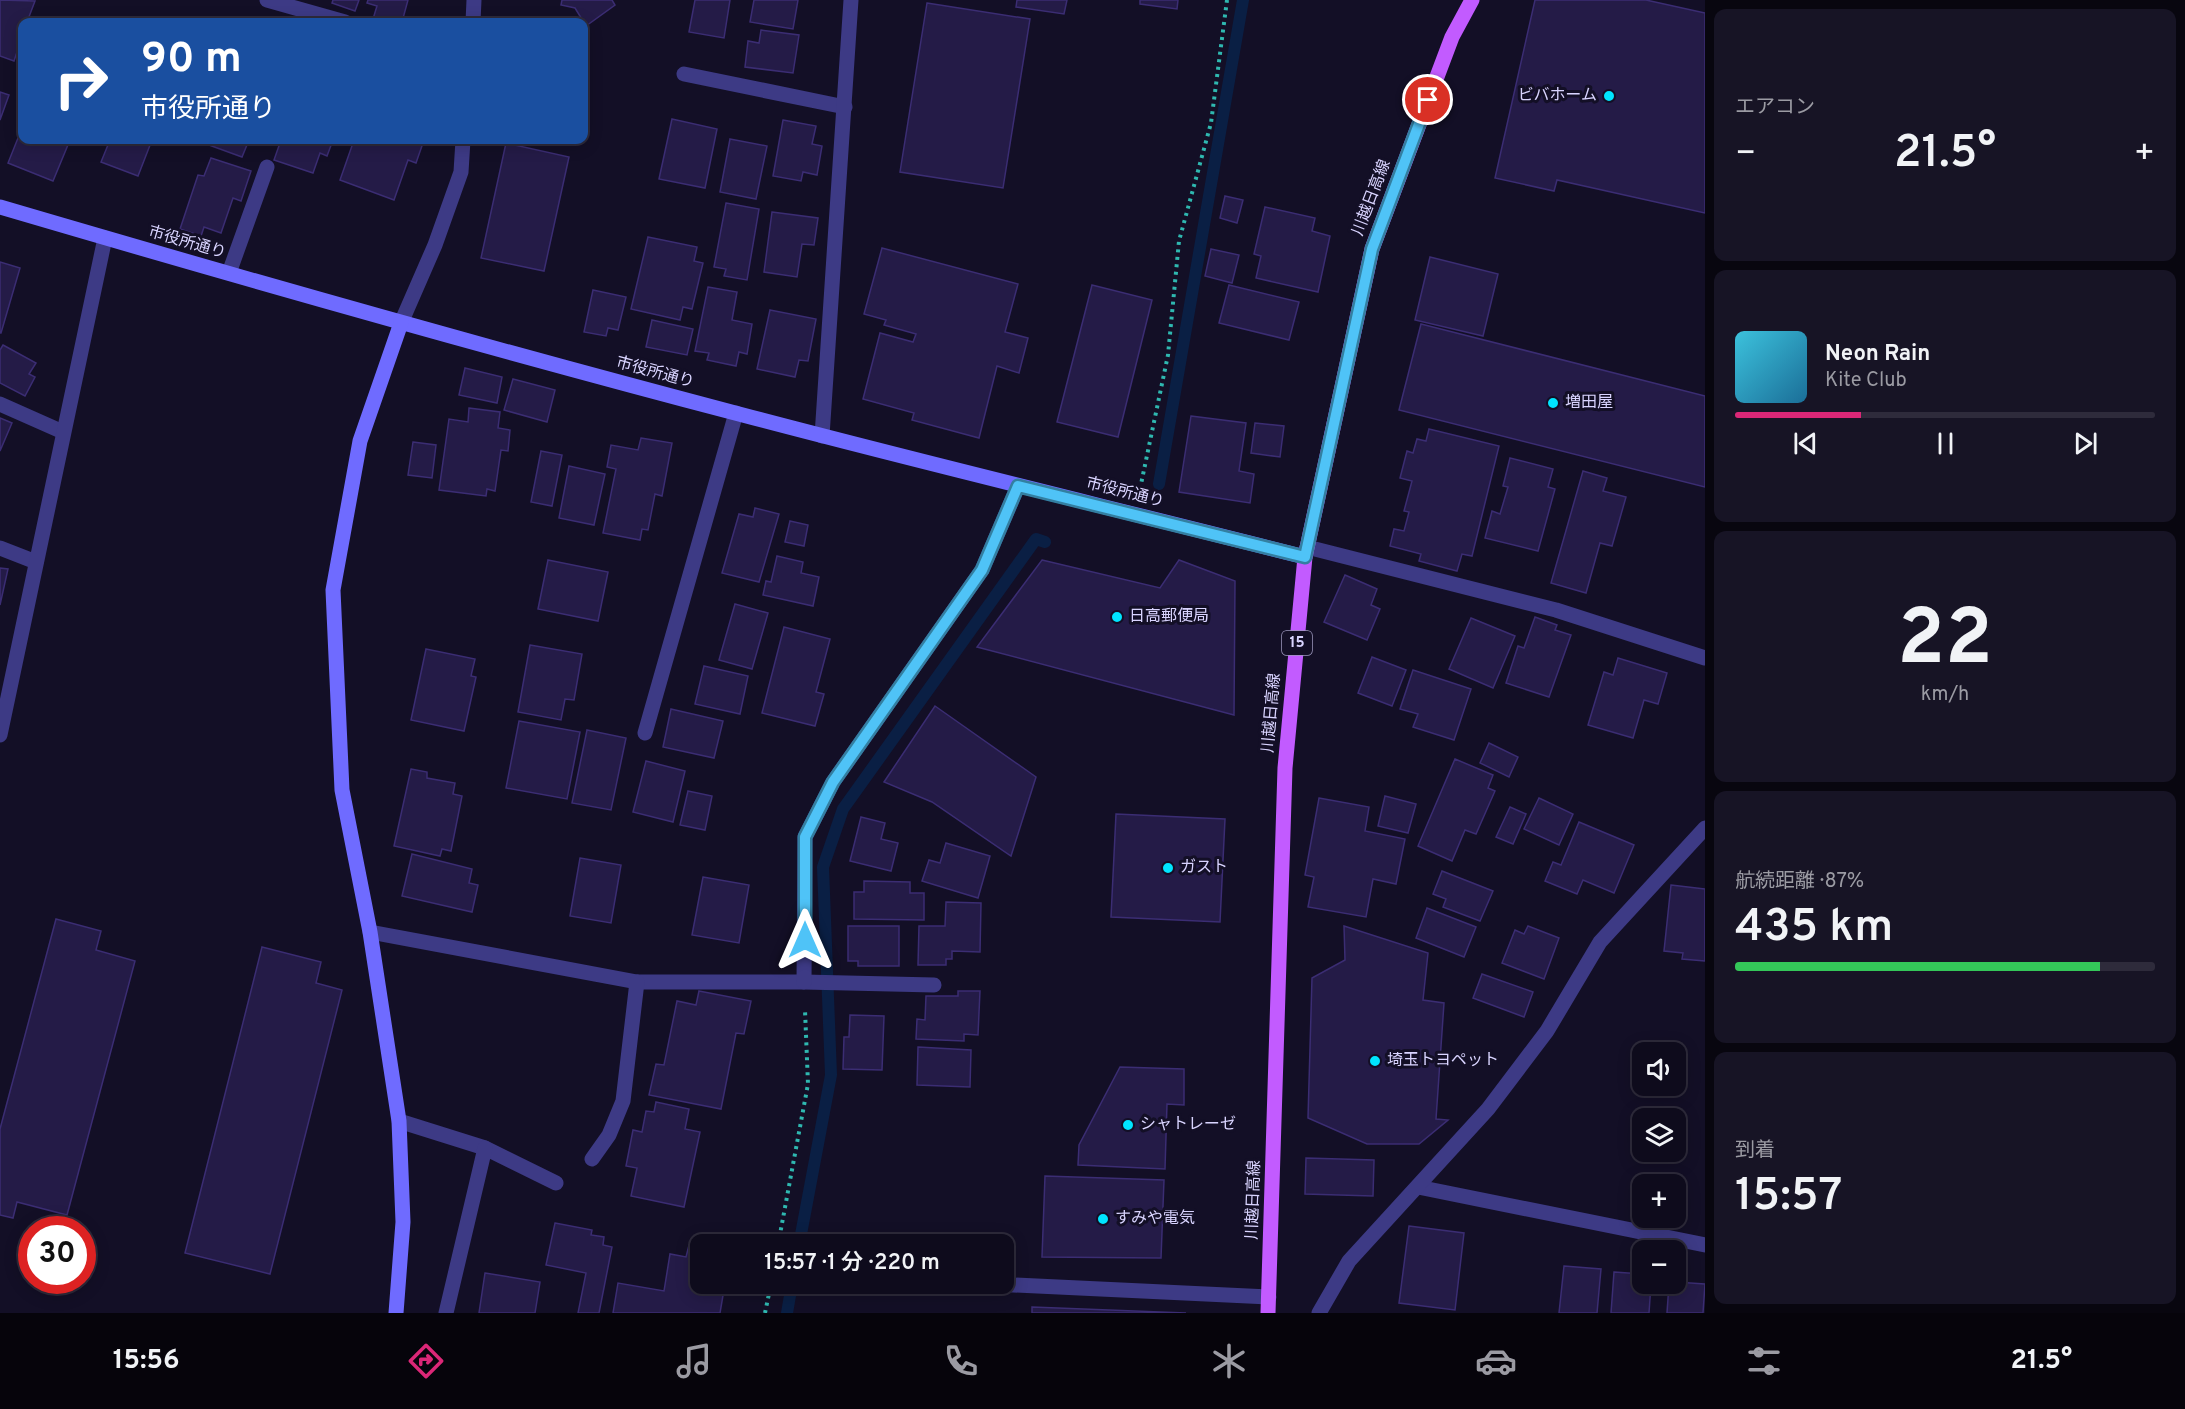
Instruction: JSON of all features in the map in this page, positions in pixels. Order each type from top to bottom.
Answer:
[{"type":"main road","name":"川越日高線","points":[[1268,1313],[1285,768],[1306,552],[1372,249],[1452,36],[1472,0]]},
{"type":"street","points":[[267,0],[331,18]]},
{"type":"street","points":[[473,18],[474,0]]},
{"type":"street","points":[[822,436],[851,0]]},
{"type":"street","points":[[684,74],[845,106]]},
{"type":"street","points":[[396,1313],[403,1222],[399,1120],[370,932],[342,790],[333,590],[360,441],[401,323],[435,245],[461,172],[464,144]]},
{"type":"street","points":[[229,273],[267,167]]},
{"type":"street","name":"市役所通り","points":[[0,207],[401,323],[822,436],[1018,486],[1306,552]]},
{"type":"street","points":[[0,735],[105,238]]},
{"type":"street","points":[[0,404],[63,432]]},
{"type":"street","points":[[645,733],[736,413]]},
{"type":"street","points":[[804,982],[805,837],[833,782],[982,570],[1018,486]]},
{"type":"street","points":[[0,548],[36,562]]},
{"type":"street","points":[[1306,552],[1556,610],[1705,658]]},
{"type":"street","points":[[1318,1313],[1349,1261],[1488,1109],[1547,1031],[1600,942],[1705,828]]},
{"type":"street","points":[[370,932],[637,982],[934,985]]},
{"type":"street","points":[[592,1159],[609,1135],[623,1101],[637,982]]},
{"type":"street","points":[[399,1120],[485,1148],[556,1183]]},
{"type":"street","points":[[446,1313],[485,1148]]},
{"type":"street","points":[[1418,1187],[1705,1245]]},
{"type":"street","points":[[1014,1285],[1269,1297]]},
{"type":"path","points":[[1135,514],[1168,355],[1179,241],[1211,123],[1227,0]]},
{"type":"path","points":[[780,1234],[808,1084],[804,982]]},
{"type":"path","points":[[765,1313],[769,1294]]},
{"type":"building","points":[[0,0],[35,1],[29,18],[18,18],[18,49],[14,61],[0,56]]},
{"type":"building","points":[[333,0],[359,0],[355,11],[332,3]]},
{"type":"building","points":[[368,0],[408,0],[403,18],[373,18],[377,6],[367,3]]},
{"type":"building","points":[[562,0],[612,0],[615,5],[588,25],[588,18],[581,18],[575,8],[561,5]]},
{"type":"building","points":[[695,0],[730,0],[724,38],[689,32]]},
{"type":"building","points":[[754,0],[798,0],[793,29],[750,22]]},
{"type":"building","points":[[1017,0],[1067,0],[1064,14],[1016,7]]},
{"type":"building","points":[[1140,0],[1178,0],[1177,9],[1140,4]]},
{"type":"building","name":"ビバホーム","points":[[1535,0],[1646,0],[1705,13],[1705,213],[1557,180],[1554,191],[1495,178]]},
{"type":"building","points":[[927,3],[1030,19],[1003,188],[900,172]]},
{"type":"building","points":[[761,30],[799,35],[793,73],[745,67],[748,41],[759,43]]},
{"type":"building","points":[[0,92],[9,95],[0,120]]},
{"type":"building","points":[[672,119],[717,129],[705,188],[659,179]]},
{"type":"building","points":[[783,120],[816,126],[812,144],[822,146],[817,175],[803,172],[801,181],[773,176]]},
{"type":"building","points":[[18,138],[18,144],[68,144],[53,181],[8,163]]},
{"type":"building","points":[[730,139],[767,146],[756,199],[720,192]]},
{"type":"building","points":[[108,144],[150,144],[138,176],[101,162]]},
{"type":"building","points":[[209,144],[247,144],[242,157]]},
{"type":"building","points":[[280,144],[332,144],[327,156],[320,153],[313,173],[274,160]]},
{"type":"building","points":[[353,144],[423,144],[416,163],[408,160],[394,200],[340,180]]},
{"type":"building","points":[[506,144],[569,157],[544,271],[481,258]]},
{"type":"building","points":[[211,158],[251,171],[241,201],[233,198],[221,233],[204,227],[201,236],[180,229],[198,175],[204,176]]},
{"type":"building","points":[[1225,196],[1243,200],[1237,223],[1220,218]]},
{"type":"building","points":[[726,203],[759,209],[747,280],[724,276],[726,269],[714,267]]},
{"type":"building","points":[[1265,207],[1315,218],[1312,231],[1330,236],[1318,292],[1256,278],[1261,256],[1254,254]]},
{"type":"building","points":[[772,212],[818,218],[814,245],[802,244],[797,277],[764,272]]},
{"type":"building","points":[[648,237],[697,247],[694,261],[703,263],[692,309],[683,307],[680,320],[631,309]]},
{"type":"building","points":[[882,248],[1018,284],[1005,332],[1028,338],[1019,373],[997,366],[979,438],[912,420],[914,413],[863,399],[880,333],[913,342],[916,334],[884,325],[886,320],[864,314]]},
{"type":"building","points":[[1211,249],[1239,255],[1232,283],[1205,276]]},
{"type":"building","points":[[1430,257],[1498,274],[1483,336],[1415,320]]},
{"type":"building","points":[[0,262],[20,268],[1,333],[0,333]]},
{"type":"building","points":[[1092,285],[1152,300],[1118,437],[1057,422]]},
{"type":"building","points":[[1229,285],[1299,302],[1289,340],[1219,323]]},
{"type":"building","points":[[708,287],[737,292],[732,320],[752,324],[747,354],[739,352],[736,366],[707,360],[709,353],[695,351]]},
{"type":"building","points":[[593,290],[626,297],[618,330],[608,328],[606,336],[584,332]]},
{"type":"building","points":[[770,310],[816,319],[808,361],[799,360],[795,377],[757,369]]},
{"type":"building","points":[[652,320],[693,329],[687,355],[646,347]]},
{"type":"building","name":"増田屋","points":[[1421,324],[1705,396],[1705,487],[1399,410]]},
{"type":"building","points":[[3,345],[36,363],[29,374],[35,377],[25,396],[0,383],[0,350]]},
{"type":"building","points":[[465,368],[502,377],[497,403],[459,395]]},
{"type":"building","points":[[513,379],[555,390],[547,422],[504,410]]},
{"type":"building","points":[[469,408],[500,412],[498,428],[510,430],[508,451],[501,450],[495,491],[487,489],[486,496],[439,490],[449,419],[468,422]]},
{"type":"building","points":[[1191,416],[1246,423],[1239,471],[1254,474],[1250,503],[1179,492]]},
{"type":"building","points":[[0,418],[12,423],[0,451]]},
{"type":"building","points":[[1255,423],[1284,426],[1280,457],[1251,453]]},
{"type":"building","points":[[1429,429],[1499,446],[1472,556],[1462,554],[1457,571],[1419,561],[1421,554],[1390,546],[1394,529],[1404,531],[1409,512],[1404,511],[1412,481],[1400,478],[1407,451],[1413,453],[1417,439],[1426,441]]},
{"type":"building","points":[[641,438],[672,443],[662,496],[655,494],[648,530],[642,529],[640,540],[603,533],[616,469],[607,467],[611,445],[638,450]]},
{"type":"building","points":[[413,442],[436,445],[432,478],[408,475]]},
{"type":"building","points":[[541,451],[562,455],[552,506],[531,502]]},
{"type":"building","points":[[1510,458],[1553,469],[1548,487],[1555,489],[1538,551],[1485,538],[1492,511],[1500,514],[1508,487],[1503,486]]},
{"type":"building","points":[[569,466],[605,474],[594,525],[559,518]]},
{"type":"building","points":[[1583,471],[1607,478],[1603,491],[1626,497],[1612,546],[1600,543],[1586,593],[1551,583]]},
{"type":"building","points":[[755,508],[779,514],[759,582],[722,573],[739,514],[753,517]]},
{"type":"building","points":[[790,521],[808,525],[804,546],[785,542]]},
{"type":"building","points":[[777,556],[803,562],[801,573],[819,577],[813,606],[763,595],[766,581],[771,582]]},
{"type":"building","points":[[548,560],[608,572],[598,621],[538,609]]},
{"type":"building","name":"日高郵便局","points":[[1042,560],[1160,588],[1179,560],[1235,581],[1234,715],[977,647]]},
{"type":"building","points":[[0,568],[8,569],[0,605]]},
{"type":"building","points":[[1345,575],[1377,589],[1371,605],[1380,609],[1367,640],[1324,622]]},
{"type":"building","points":[[735,604],[768,613],[752,669],[719,660]]},
{"type":"building","points":[[1535,617],[1557,625],[1555,630],[1571,635],[1549,697],[1506,683],[1518,646],[1524,648]]},
{"type":"building","points":[[1471,618],[1515,636],[1493,688],[1449,669]]},
{"type":"building","points":[[784,627],[830,639],[816,692],[824,694],[815,726],[762,713]]},
{"type":"building","points":[[530,645],[582,654],[574,700],[565,699],[561,720],[518,712]]},
{"type":"building","points":[[426,649],[475,659],[471,676],[476,677],[464,731],[411,720]]},
{"type":"building","points":[[1372,657],[1406,670],[1392,706],[1358,693]]},
{"type":"building","points":[[1618,658],[1667,673],[1658,704],[1644,700],[1633,738],[1588,725],[1604,672],[1613,675]]},
{"type":"building","points":[[704,666],[748,676],[740,714],[695,704]]},
{"type":"building","points":[[1413,670],[1471,689],[1454,740],[1413,727],[1418,714],[1400,709]]},
{"type":"building","points":[[935,706],[1036,777],[1011,856],[932,802],[884,782]]},
{"type":"building","points":[[671,709],[723,721],[714,758],[663,747]]},
{"type":"building","points":[[519,721],[580,732],[567,799],[506,788]]},
{"type":"building","points":[[587,730],[626,738],[611,810],[572,803]]},
{"type":"building","points":[[1489,743],[1518,757],[1509,777],[1480,763]]},
{"type":"building","points":[[1455,759],[1493,775],[1488,788],[1495,791],[1476,834],[1465,830],[1452,861],[1418,846]]},
{"type":"building","points":[[646,761],[685,771],[673,822],[633,812]]},
{"type":"building","points":[[411,769],[427,772],[427,778],[455,783],[453,794],[462,796],[451,851],[442,849],[440,856],[394,846]]},
{"type":"building","points":[[688,791],[712,796],[705,830],[680,825]]},
{"type":"building","points":[[1385,796],[1416,804],[1408,833],[1378,826]]},
{"type":"building","points":[[1319,798],[1369,807],[1365,831],[1405,839],[1396,884],[1373,879],[1366,917],[1308,907],[1314,877],[1305,875]]},
{"type":"building","points":[[1539,798],[1573,814],[1559,845],[1524,829]]},
{"type":"building","points":[[1510,807],[1526,814],[1513,844],[1496,837]]},
{"type":"building","name":"ガスト","points":[[1116,814],[1225,819],[1220,922],[1111,917]]},
{"type":"building","points":[[861,817],[885,823],[881,839],[898,843],[891,871],[850,861]]},
{"type":"building","points":[[1579,822],[1634,845],[1614,893],[1583,880],[1577,894],[1545,881],[1553,862],[1561,865]]},
{"type":"building","points":[[946,843],[990,856],[978,898],[922,881],[929,860],[940,863]]},
{"type":"building","points":[[412,854],[472,869],[469,883],[478,885],[472,912],[402,896]]},
{"type":"building","points":[[580,858],[621,865],[611,923],[570,916]]},
{"type":"building","points":[[1442,871],[1493,891],[1480,921],[1443,907],[1446,899],[1433,894]]},
{"type":"building","points":[[703,877],[749,885],[739,943],[692,935]]},
{"type":"building","points":[[864,881],[910,882],[910,893],[924,893],[924,920],[854,919],[854,892],[864,892]]},
{"type":"building","points":[[1671,885],[1705,889],[1705,961],[1682,959],[1683,953],[1664,951]]},
{"type":"building","points":[[946,902],[981,903],[980,952],[952,951],[952,959],[946,959],[946,965],[918,965],[919,926],[945,926]]},
{"type":"building","points":[[1427,908],[1476,927],[1464,957],[1416,938]]},
{"type":"building","points":[[56,919],[101,931],[96,950],[135,961],[67,1215],[17,1202],[13,1218],[0,1215],[0,1129]]},
{"type":"building","points":[[848,926],[899,926],[899,966],[858,966],[858,961],[848,961]]},
{"type":"building","name":"埼玉トヨペット","points":[[1344,926],[1428,953],[1423,1000],[1444,1003],[1436,1119],[1448,1120],[1419,1144],[1367,1144],[1308,1118],[1312,978],[1345,960]]},
{"type":"building","points":[[1528,926],[1559,938],[1544,979],[1502,963],[1515,930],[1524,934]]},
{"type":"building","points":[[262,947],[321,962],[316,983],[342,990],[270,1274],[185,1253]]},
{"type":"building","points":[[1482,974],[1533,992],[1524,1017],[1473,998]]},
{"type":"building","points":[[699,991],[751,1001],[744,1034],[736,1033],[721,1109],[649,1095],[656,1064],[664,1065],[677,1001],[696,1005]]},
{"type":"building","points":[[958,991],[980,991],[978,1035],[964,1034],[964,1041],[916,1039],[917,1019],[925,1020],[926,996],[958,996]]},
{"type":"building","points":[[850,1015],[884,1016],[882,1070],[843,1069],[844,1037],[849,1037]]},
{"type":"building","points":[[918,1047],[971,1050],[970,1087],[917,1085]]},
{"type":"building","name":"シャトレーゼ","points":[[1120,1067],[1184,1069],[1184,1105],[1167,1104],[1165,1169],[1078,1165],[1079,1145]]},
{"type":"building","points":[[656,1102],[689,1109],[685,1129],[700,1132],[684,1207],[631,1196],[637,1168],[626,1166],[633,1130],[642,1132],[646,1111],[654,1112]]},
{"type":"building","points":[[1306,1158],[1374,1160],[1373,1196],[1305,1194]]},
{"type":"building","name":"すみや電気","points":[[1045,1176],[1164,1180],[1161,1258],[1042,1257]]},
{"type":"building","points":[[555,1223],[592,1230],[591,1235],[604,1237],[603,1245],[612,1247],[599,1313],[578,1313],[586,1273],[546,1265]]},
{"type":"building","points":[[1409,1226],[1464,1233],[1455,1310],[1399,1303]]},
{"type":"building","points":[[690,1245],[690,1294],[723,1294],[720,1313],[613,1313],[618,1283],[664,1291],[670,1254],[686,1257]]},
{"type":"building","points":[[1564,1266],[1601,1269],[1597,1313],[1559,1313]]},
{"type":"building","points":[[1614,1272],[1632,1273],[1632,1294],[1650,1294],[1649,1313],[1611,1313]]},
{"type":"building","points":[[485,1273],[540,1282],[535,1313],[479,1313]]},
{"type":"building","points":[[1686,1283],[1705,1284],[1703,1313],[1667,1313],[1668,1294],[1686,1294]]},
{"type":"building","points":[[1032,1307],[1186,1313],[1032,1313]]},
{"type":"waterway","points":[[1159,484],[1243,0]]},
{"type":"waterway","points":[[801,1234],[831,1075],[823,867],[843,809],[1036,539],[1045,542]]},
{"type":"waterway","points":[[787,1313],[790,1294]]},
{"type":"place","name":"ビバホーム","points":[[1609,96]]},
{"type":"place","name":"増田屋","points":[[1553,403]]},
{"type":"place","name":"日高郵便局","points":[[1117,617]]},
{"type":"place","name":"ガスト","points":[[1168,868]]},
{"type":"place","name":"埼玉トヨペット","points":[[1375,1061]]},
{"type":"place","name":"シャトレーゼ","points":[[1128,1125]]},
{"type":"place","name":"すみや電気","points":[[1103,1219]]},
{"type":"route","points":[[805,940],[805,837],[833,782],[982,570],[1018,486],[1305,557],[1372,249],[1428,100]]}]
